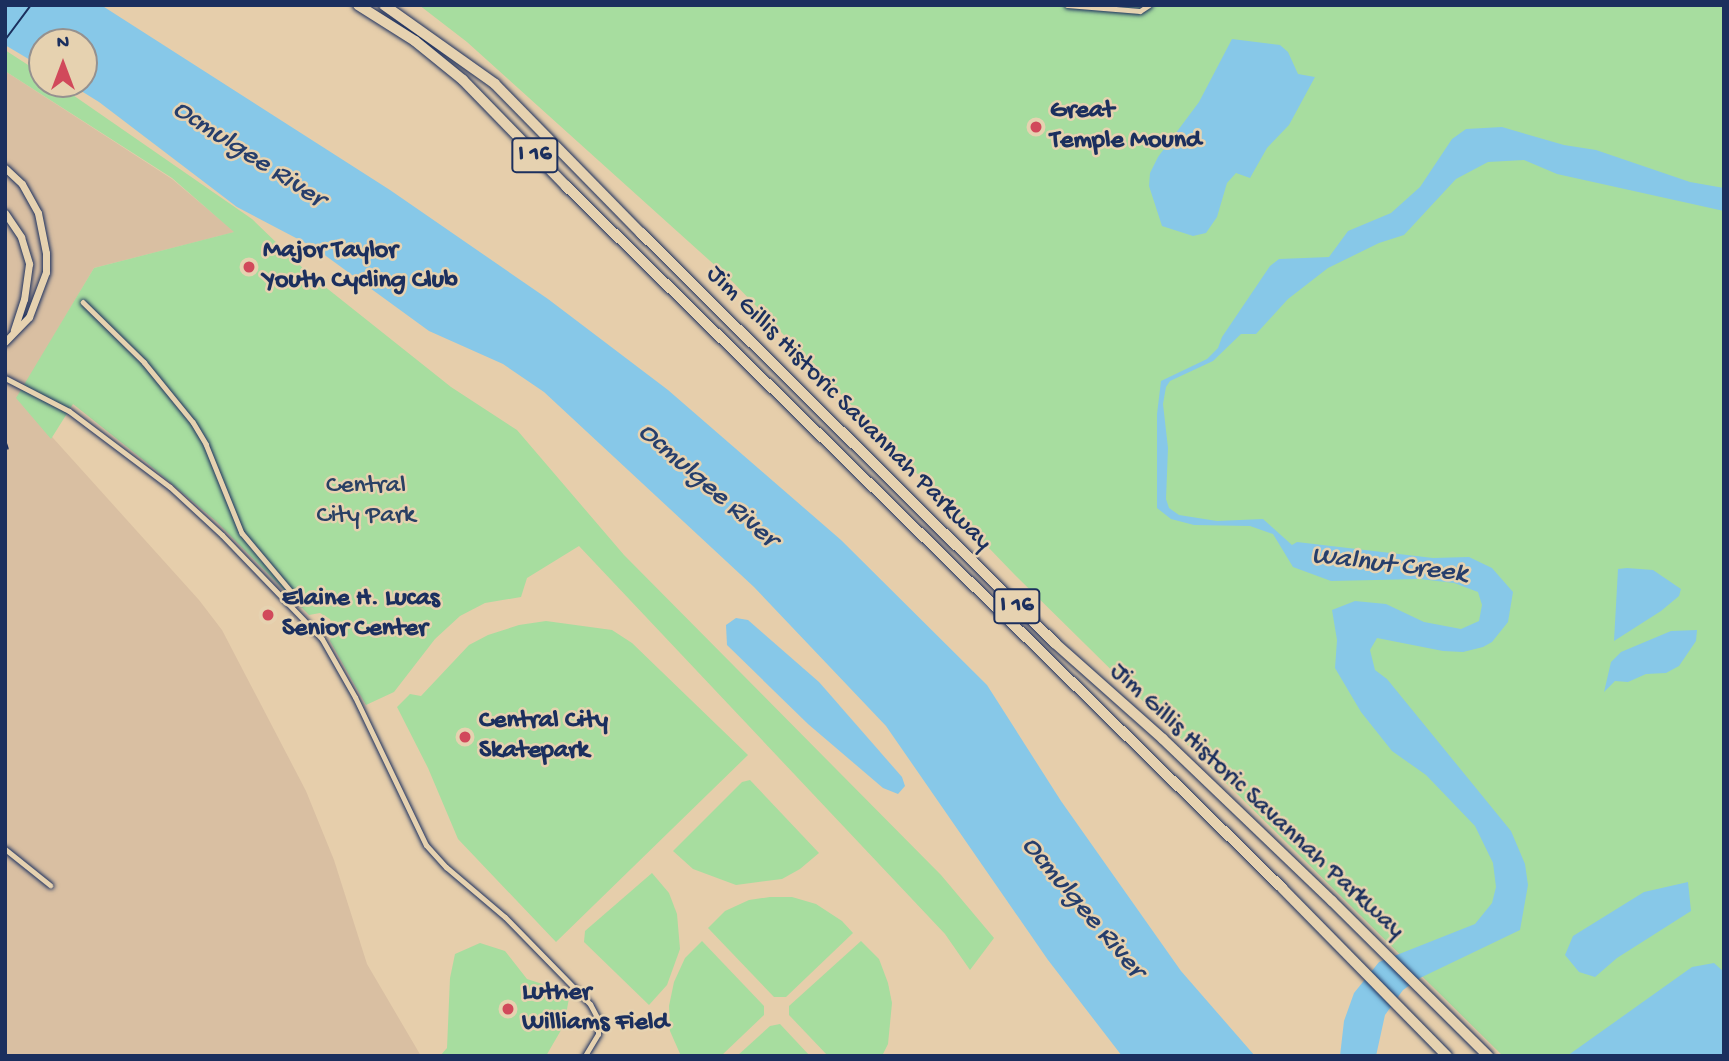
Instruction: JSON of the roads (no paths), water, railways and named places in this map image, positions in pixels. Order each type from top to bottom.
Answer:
[{"type":"highway","name":"Jim Gillis Historic Savannah Parkway","points":[[358,5],[415,41],[463,80],[558,178],[1282,888],[1447,1056]]},
{"type":"highway","name":"Jim Gillis Historic Savannah Parkway","points":[[387,7],[495,84],[640,233],[1036,624],[1332,901],[1488,1056]]},
{"type":"street","points":[[1067,5],[1139,11],[1149,5]]},
{"type":"street","points":[[5,342],[29,317],[46,272],[46,253],[38,213],[22,184],[7,173]]},
{"type":"street","points":[[5,214],[21,237],[29,264],[24,299],[14,330]]},
{"type":"street","points":[[83,302],[144,362],[193,422],[208,448],[242,533],[299,601]]},
{"type":"street","points":[[5,378],[69,411],[170,487],[202,515],[321,639],[355,697],[425,845],[539,950],[590,1004],[598,1019],[598,1034],[585,1056]]},
{"type":"street","points":[[5,849],[50,885]]},
{"type":"water","name":"Ocmulgee River","points":[[5,5],[101,5],[390,190],[548,299],[668,390],[841,540],[987,685],[1061,801],[1181,971],[1255,1056],[1122,1056],[1048,960],[886,726],[754,587],[544,392],[503,364],[429,331],[315,248],[237,207],[93,98],[98,98],[98,28],[28,28],[28,59],[5,45]]},
{"type":"water","points":[[1232,39],[1280,45],[1288,52],[1298,74],[1315,77],[1289,125],[1267,148],[1250,178],[1236,173],[1227,183],[1217,217],[1206,233],[1193,236],[1162,226],[1149,186],[1150,173],[1158,157],[1199,102]]},
{"type":"water","name":"Walnut Creek","points":[[1502,127],[1564,145],[1596,150],[1690,182],[1724,188],[1724,211],[1557,174],[1524,160],[1488,162],[1456,179],[1404,235],[1379,243],[1328,268],[1288,299],[1256,334],[1241,334],[1213,361],[1170,381],[1163,404],[1168,448],[1166,499],[1169,508],[1179,515],[1217,521],[1263,519],[1292,545],[1297,542],[1433,558],[1469,557],[1492,568],[1513,592],[1508,622],[1492,642],[1483,647],[1463,652],[1443,651],[1377,638],[1370,650],[1375,670],[1387,679],[1511,831],[1525,864],[1528,885],[1520,930],[1420,978],[1403,990],[1385,1015],[1376,1056],[1340,1056],[1344,1021],[1354,993],[1379,962],[1475,924],[1492,903],[1496,887],[1493,863],[1475,826],[1426,775],[1392,751],[1361,712],[1335,668],[1337,640],[1332,610],[1355,601],[1386,604],[1424,622],[1461,629],[1479,621],[1482,605],[1478,592],[1454,583],[1420,579],[1331,581],[1293,567],[1273,534],[1250,526],[1194,525],[1171,519],[1157,508],[1157,414],[1161,381],[1207,359],[1218,348],[1222,337],[1270,266],[1279,259],[1329,257],[1348,231],[1391,213],[1420,187],[1452,139],[1466,129]]},
{"type":"water","points":[[1618,569],[1653,570],[1681,589],[1679,596],[1661,611],[1614,641]]},
{"type":"water","points":[[736,618],[748,620],[819,682],[902,777],[905,786],[898,794],[883,788],[808,724],[727,645],[726,625]]},
{"type":"water","points":[[1697,630],[1696,641],[1679,666],[1666,673],[1646,674],[1628,682],[1615,681],[1604,692],[1611,662],[1621,652],[1671,631]]},
{"type":"water","points":[[1688,882],[1691,911],[1617,958],[1595,977],[1579,972],[1565,955],[1573,936],[1644,892]]},
{"type":"water","points":[[1714,963],[1724,972],[1724,1056],[1567,1056],[1692,967]]},
{"type":"railway","points":[[5,40],[31,5]]},
{"type":"railway","points":[[5,440],[8,449]]},
{"type":"place","name":"Great Temple Mound","points":[[1036,127]]},
{"type":"place","name":"Major Taylor Youth Cycling Club","points":[[249,267]]},
{"type":"place","name":"Elaine H. Lucas Senior Center","points":[[268,615]]},
{"type":"place","name":"Central City Skatepark","points":[[465,737]]},
{"type":"place","name":"Luther Williams Field","points":[[508,1009]]},
{"type":"park label","name":"Central City Park","points":[[366,502]]}]
